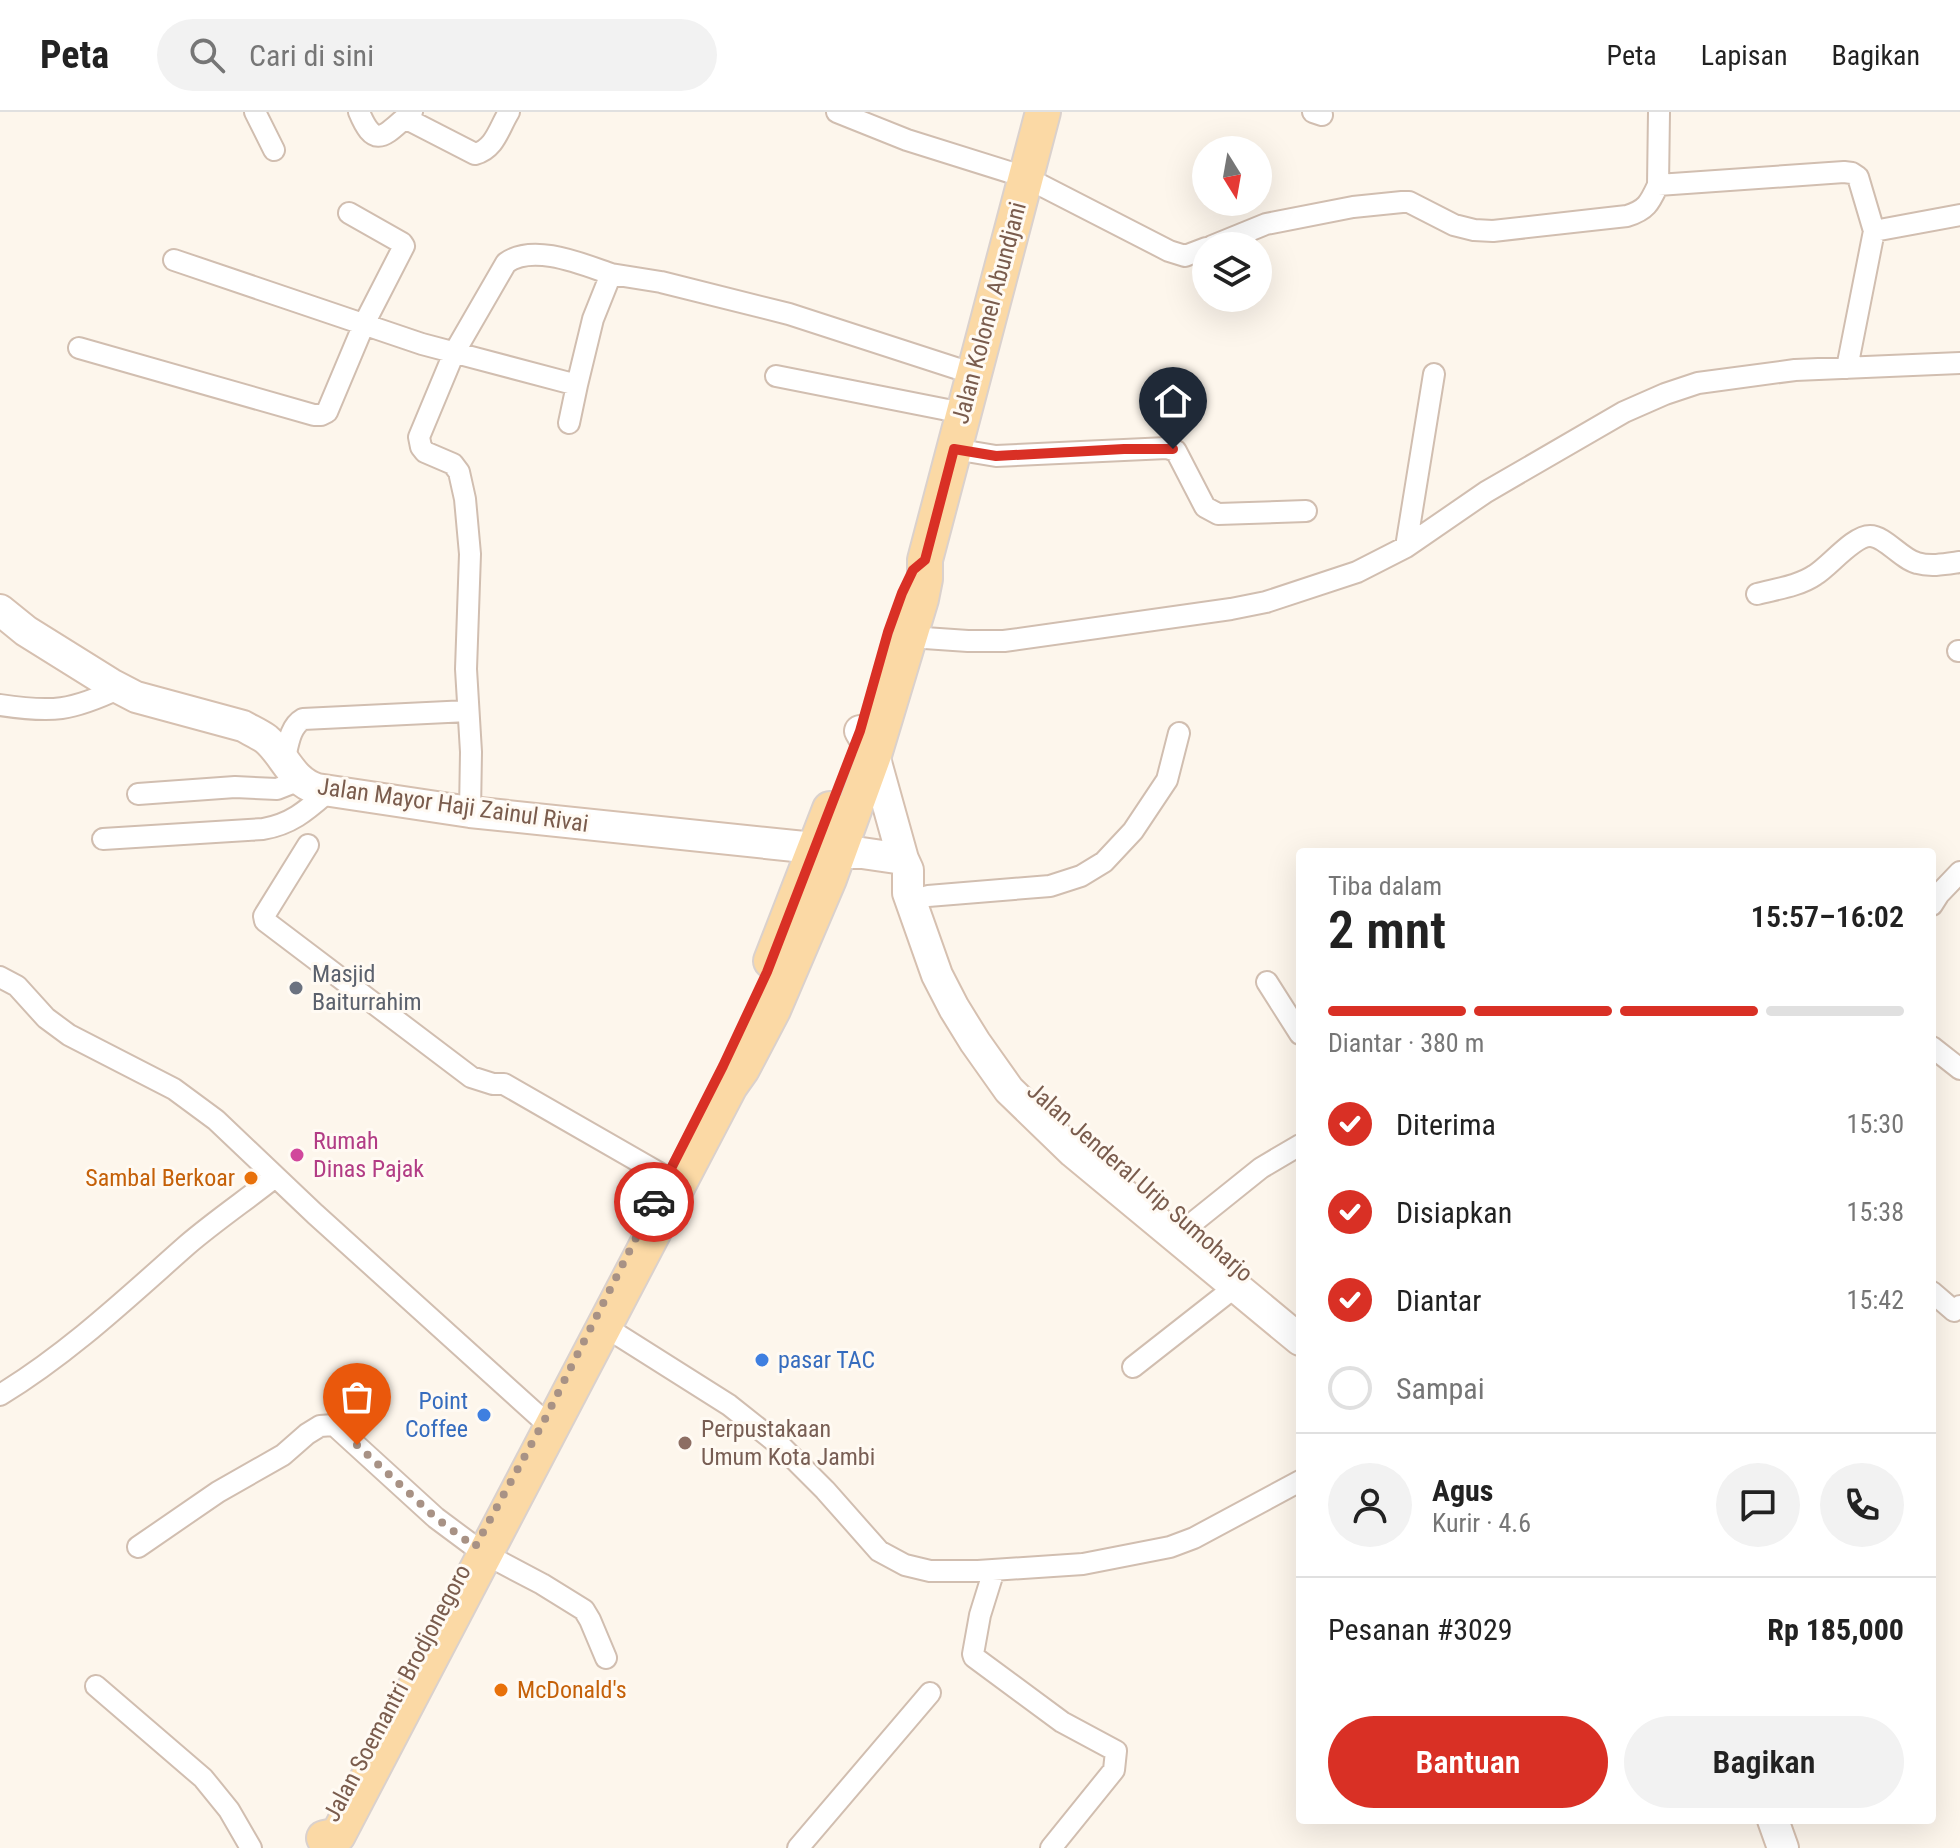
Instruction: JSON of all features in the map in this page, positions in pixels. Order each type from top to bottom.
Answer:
[{"type":"main road","name":"Jalan Kolonel Abundjani","points":[[825,851],[910,637],[925,579],[925,560],[1043,112]]},
{"type":"main road","name":"Jalan Kolonel Abundjani","points":[[867,743],[888,632],[913,570],[925,560]]},
{"type":"main road","name":"Jalan Soemantri Brodjonegoro","points":[[480,1550],[544,1421],[605,1317],[666,1177],[723,1066],[825,851]]},
{"type":"main road","name":"Jalan Soemantri Brodjonegoro","points":[[326,1840],[323,1825],[480,1550],[773,1010],[819,903],[825,851]]},
{"type":"street","points":[[255,112],[274,150]]},
{"type":"street","points":[[359,112],[366,129],[376,137],[384,135],[409,115],[475,154],[492,144],[509,112]]},
{"type":"street","points":[[837,112],[907,140],[1025,177],[1169,251],[1185,256],[1192,253]]},
{"type":"street","points":[[1246,232],[1266,224],[1353,207],[1402,202],[1409,202],[1454,225],[1474,230],[1493,231],[1627,216],[1649,203],[1658,185],[1659,112]]},
{"type":"street","points":[[1658,185],[1844,172],[1858,177],[1874,231],[1847,368]]},
{"type":"street","points":[[79,348],[314,415],[327,412],[364,324],[404,246],[349,213]]},
{"type":"street","points":[[1874,231],[1960,215]]},
{"type":"street","points":[[470,812],[471,752],[466,669],[470,554],[462,482],[453,464],[425,452],[419,441],[454,353],[506,263],[534,254],[611,274],[661,282],[789,314],[974,374]]},
{"type":"street","points":[[174,260],[454,353],[577,385]]},
{"type":"street","points":[[569,423],[593,319],[611,274]]},
{"type":"street","points":[[910,637],[1004,641],[1266,602],[1357,572],[1406,547],[1486,492],[1624,412],[1665,394],[1698,383],[1795,370],[1960,363]]},
{"type":"street","points":[[1406,547],[1434,374]]},
{"type":"street","points":[[776,376],[963,413]]},
{"type":"street","points":[[954,449],[996,456],[1167,448],[1176,451],[1205,507],[1218,514],[1306,511]]},
{"type":"street","points":[[1757,594],[1808,579],[1866,536],[1874,536],[1902,557],[1917,563],[1960,562]]},
{"type":"street","name":"Jalan Mayor Haji Zainul Rivai","points":[[0,610],[26,631],[136,697],[243,726],[267,741],[292,771],[311,787],[470,812],[862,853],[906,865]]},
{"type":"street","points":[[0,705],[56,711],[90,702],[120,688]]},
{"type":"street","points":[[138,794],[235,787],[277,789],[292,771],[292,730],[303,719],[468,711]]},
{"type":"street","points":[[928,896],[1050,886],[1081,876],[1104,862],[1133,831],[1167,780],[1179,733]]},
{"type":"street","points":[[867,743],[906,865]]},
{"type":"street","points":[[103,839],[277,826],[301,814],[329,791]]},
{"type":"street","points":[[308,845],[264,916],[265,921],[471,1077],[504,1084],[666,1177]]},
{"type":"street","name":"Jalan Jenderal Urip Sumoharjo","points":[[906,865],[920,880],[928,896],[959,982],[989,1034],[1022,1080],[1182,1232],[1235,1287],[1296,1337]]},
{"type":"street","name":"Jalan Jenderal Urip Sumoharjo","points":[[906,865],[908,893],[937,975],[954,1008],[997,1075],[1073,1152],[1296,1315]]},
{"type":"street","points":[[1936,899],[1960,872]]},
{"type":"street","points":[[0,977],[17,986],[46,1018],[69,1035],[174,1089],[233,1134],[275,1177],[544,1421]]},
{"type":"street","points":[[1267,982],[1296,1028]]},
{"type":"street","points":[[1936,1050],[1960,1069]]},
{"type":"street","points":[[1182,1232],[1261,1168],[1296,1147]]},
{"type":"street","points":[[0,1395],[66,1351],[189,1243],[275,1177]]},
{"type":"street","points":[[1133,1367],[1235,1287]]},
{"type":"street","points":[[1936,1295],[1958,1311]]},
{"type":"street","points":[[605,1317],[729,1405],[782,1447],[879,1551],[905,1565],[930,1571],[1083,1564],[1170,1547],[1194,1538],[1296,1483]]},
{"type":"street","points":[[138,1547],[218,1492],[283,1455],[307,1434],[320,1426],[334,1425],[436,1518],[480,1550],[584,1610],[606,1658]]},
{"type":"street","points":[[994,1570],[980,1615],[974,1657],[1062,1722],[1116,1751],[1114,1770],[1051,1848]]},
{"type":"street","points":[[96,1686],[203,1778],[229,1810],[251,1848]]},
{"type":"street","points":[[798,1848],[930,1693]]},
{"type":"street","points":[[1774,1824],[1783,1848]]},
{"type":"way so far","points":[[357,1445],[436,1518],[475,1547],[544,1421],[654,1202]]},
{"type":"place","name":"Masjid Baiturrahim","points":[[296,988]]},
{"type":"place","name":"Rumah Dinas Pajak","points":[[297,1155]]},
{"type":"place","name":"Sambal Berkoar","points":[[251,1178]]},
{"type":"place","name":"pasar TAC","points":[[762,1360]]},
{"type":"place","name":"Point Coffee","points":[[484,1415]]},
{"type":"place","name":"Perpustakaan Umum Kota Jambi","points":[[685,1443]]},
{"type":"place","name":"McDonald's","points":[[501,1690]]},
{"type":"route","points":[[654,1202],[767,972],[860,731],[902,593],[913,570],[925,560],[954,449],[996,456],[1173,449]]}]
